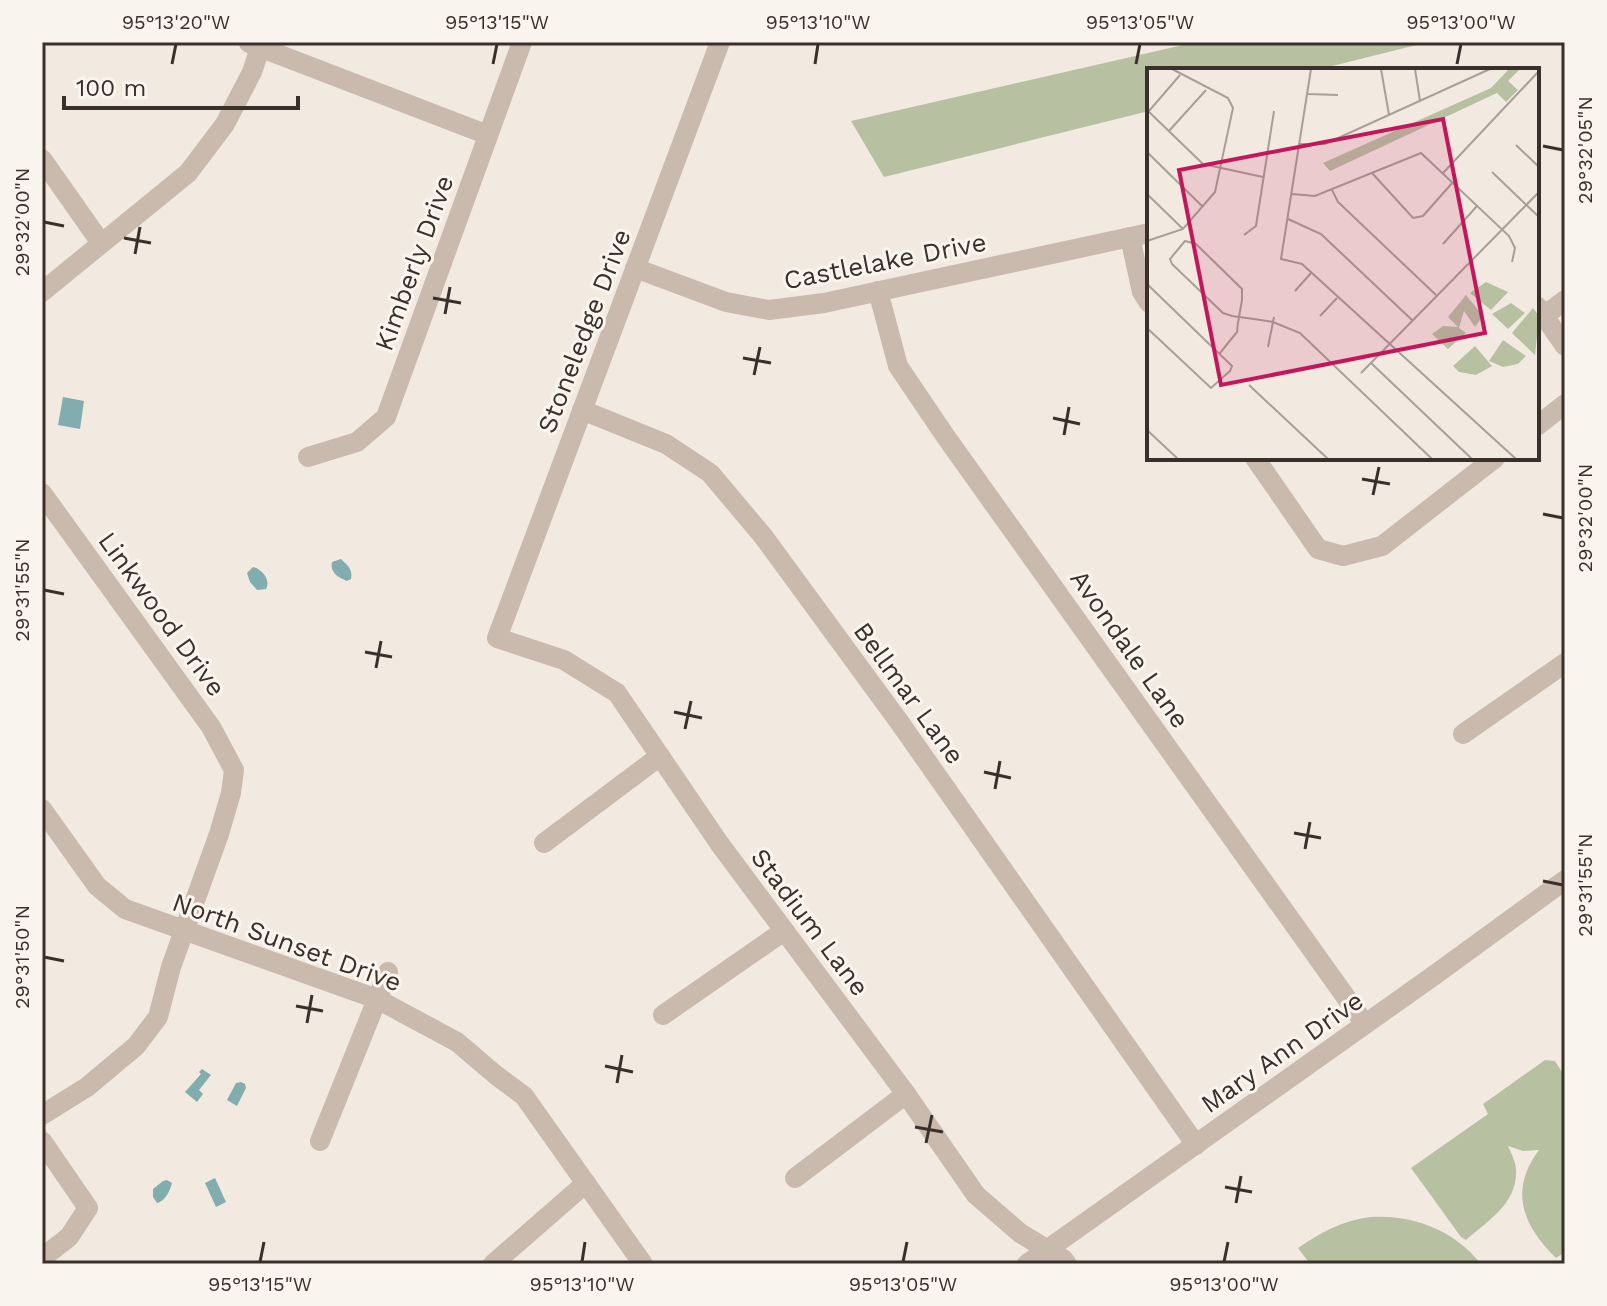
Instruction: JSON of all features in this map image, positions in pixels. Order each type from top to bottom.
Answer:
[{"type":"street","name":"Kimberly Drive","points":[[308,457],[357,442],[386,417],[522,42]]},
{"type":"street","name":"Stoneledge Drive","points":[[497,638],[720,42]]},
{"type":"street","points":[[42,292],[188,173],[225,124],[252,72],[257,44],[488,135]]},
{"type":"street","points":[[42,159],[101,243]]},
{"type":"street","points":[[1139,235],[1142,292],[1147,300]]},
{"type":"street","name":"Castlelake Drive","points":[[635,268],[726,302],[769,310],[824,303],[1139,235]]},
{"type":"street","name":"Avondale Lane","points":[[878,291],[898,366],[1365,1024]]},
{"type":"street","points":[[1565,300],[1540,311],[1565,346]]},
{"type":"street","points":[[1539,424],[1565,404]]},
{"type":"street","name":"Bellmar Lane","points":[[582,410],[666,444],[710,473],[754,525],[900,723],[1196,1145]]},
{"type":"street","points":[[1256,460],[1318,549],[1343,556],[1382,546],[1492,460]]},
{"type":"street","name":"Linkwood Drive","points":[[42,493],[203,715],[234,770],[219,834],[184,931]]},
{"type":"street","name":"Stadium Lane","points":[[497,638],[564,660],[617,693],[719,843],[906,1094],[976,1195],[1020,1233],[1067,1264]]},
{"type":"street","points":[[1463,734],[1565,663]]},
{"type":"street","points":[[544,843],[660,756]]},
{"type":"street","name":"North Sunset Drive","points":[[42,809],[97,886],[125,909],[377,999],[457,1042],[524,1096],[643,1264]]},
{"type":"street","name":"Mary Ann Drive","points":[[1027,1264],[1565,880]]},
{"type":"street","points":[[42,1115],[87,1087],[136,1046],[158,1017],[184,931]]},
{"type":"street","points":[[663,1015],[784,931]]},
{"type":"street","points":[[320,1141],[388,972]]},
{"type":"street","points":[[795,1178],[906,1094]]},
{"type":"street","points":[[42,1141],[88,1208],[69,1237],[42,1258]]},
{"type":"street","points":[[493,1264],[586,1183]]},
{"type":"green space","points":[[1196,42],[1429,42],[1324,68],[1147,68],[1147,111],[884,177],[851,121]]},
{"type":"green space","points":[[1545,1060],[1555,1061],[1565,1077],[1565,1252],[1556,1258],[1535,1233],[1524,1207],[1524,1179],[1539,1150],[1523,1151],[1508,1146],[1516,1167],[1512,1192],[1500,1210],[1466,1240],[1411,1168],[1488,1114],[1483,1104]]},
{"type":"green space","points":[[1370,1217],[1402,1218],[1432,1227],[1458,1242],[1481,1264],[1310,1264],[1298,1248],[1332,1228]]},
{"type":"water","points":[[63,397],[84,401],[80,429],[58,425]]},
{"type":"water","points":[[341,559],[351,572],[351,579],[347,581],[332,569],[332,562]]},
{"type":"water","points":[[253,567],[265,575],[266,589],[257,590],[250,582],[247,573]]},
{"type":"water","points":[[202,1069],[211,1075],[199,1090],[203,1094],[197,1102],[185,1092]]},
{"type":"water","points":[[241,1082],[246,1088],[237,1106],[227,1100],[236,1083]]},
{"type":"water","points":[[215,1178],[226,1202],[216,1207],[205,1183]]},
{"type":"water","points":[[167,1180],[172,1183],[170,1189],[165,1198],[157,1203],[153,1189]]}]
